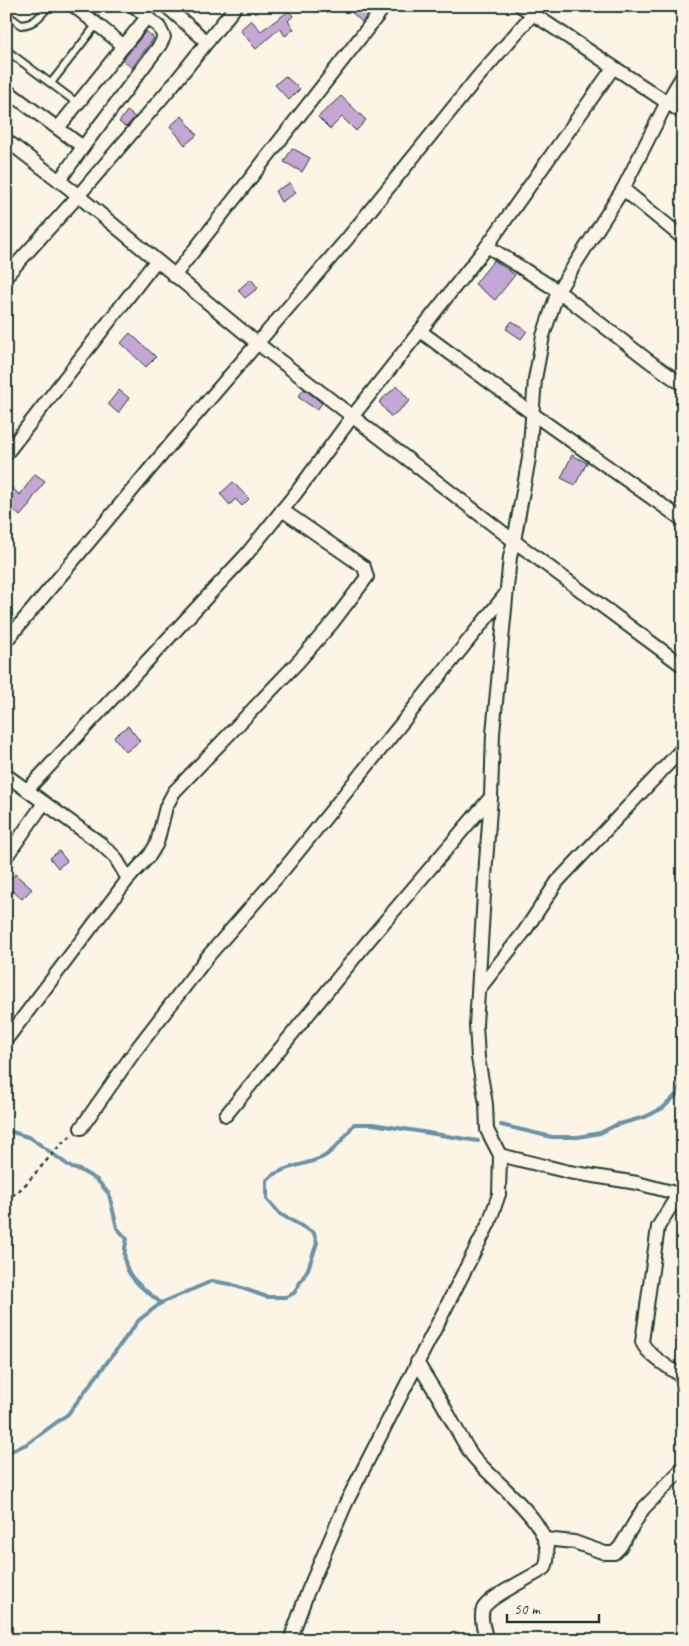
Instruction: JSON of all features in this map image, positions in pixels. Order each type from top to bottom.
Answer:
[{"type":"street","points":[[74,6],[124,46]]},
{"type":"street","points":[[59,181],[164,37],[159,27],[134,6]]},
{"type":"street","points":[[166,6],[207,42]]},
{"type":"street","points":[[6,276],[78,196],[172,86],[236,6]]},
{"type":"street","points":[[174,276],[385,6]]},
{"type":"street","points":[[521,6],[683,113]]},
{"type":"street","points":[[6,641],[347,239],[477,78],[532,15]]},
{"type":"street","points":[[58,128],[147,17]]},
{"type":"street","points":[[27,790],[246,555],[487,246],[613,68]]},
{"type":"street","points":[[290,1640],[308,1591],[346,1503],[489,1223],[499,1194],[500,1155],[487,1130],[486,1104],[478,1058],[476,1025],[491,797],[493,733],[505,595],[510,557],[529,458],[535,378],[543,336],[558,292],[624,189],[667,102],[683,75]]},
{"type":"street","points":[[6,90],[83,147]]},
{"type":"street","points":[[6,140],[78,196],[257,343],[352,417],[514,541],[683,666]]},
{"type":"street","points":[[624,189],[683,238]]},
{"type":"street","points":[[487,246],[558,292],[683,385]]},
{"type":"street","points":[[6,454],[156,261]]},
{"type":"street","points":[[420,331],[683,520]]},
{"type":"street","points":[[6,1040],[128,879],[150,855],[157,843],[166,807],[174,792],[298,662],[333,622],[367,576],[364,567],[282,510]]},
{"type":"street","points":[[82,1128],[179,992],[308,840],[505,595]]},
{"type":"street","points":[[479,989],[524,932],[557,882],[683,748]]},
{"type":"street","points":[[6,775],[107,849],[122,866],[128,879]]},
{"type":"street","points":[[226,1115],[369,940],[491,797]]},
{"type":"street","points":[[6,857],[44,803]]},
{"type":"street","points":[[500,1155],[568,1172],[637,1183],[682,1193],[658,1227],[642,1342],[646,1349],[683,1377]]},
{"type":"street","points":[[417,1362],[471,1454],[486,1473],[519,1500],[530,1514],[544,1539],[548,1560],[545,1568],[497,1596],[488,1602],[484,1608],[482,1617],[487,1640]]},
{"type":"street","points":[[544,1539],[574,1542],[604,1553],[614,1553],[620,1547],[643,1509],[683,1468]]},
{"type":"lane","points":[[6,14],[21,26],[37,20],[49,6]]},
{"type":"lane","points":[[51,84],[97,24]]},
{"type":"lane","points":[[6,50],[77,103]]},
{"type":"path","points":[[6,1202],[24,1186],[63,1142],[82,1128]]},
{"type":"building","points":[[345,6],[369,6],[372,9],[362,22]]},
{"type":"building","points":[[289,11],[293,16],[288,21],[294,29],[285,36],[280,28],[256,49],[240,30],[251,20],[261,31]]},
{"type":"building","points":[[146,31],[154,38],[132,68],[123,60]]},
{"type":"building","points":[[285,76],[300,89],[289,100],[275,85]]},
{"type":"building","points":[[341,96],[366,120],[356,131],[342,117],[330,129],[318,117]]},
{"type":"building","points":[[127,111],[135,117],[126,127],[119,122]]},
{"type":"building","points":[[182,116],[197,135],[185,145],[170,126]]},
{"type":"building","points":[[292,148],[310,158],[302,172],[284,162]]},
{"type":"building","points":[[290,183],[296,193],[281,202],[275,191]]},
{"type":"building","points":[[494,260],[515,275],[495,300],[475,284]]},
{"type":"building","points":[[251,279],[258,288],[245,298],[238,290]]},
{"type":"building","points":[[512,321],[527,331],[521,339],[506,329]]},
{"type":"building","points":[[130,333],[156,357],[146,367],[121,343]]},
{"type":"building","points":[[397,386],[410,401],[391,417],[379,402]]},
{"type":"building","points":[[304,389],[322,403],[317,410],[298,397]]},
{"type":"building","points":[[119,390],[129,398],[118,413],[108,404]]},
{"type":"building","points":[[572,455],[587,463],[575,485],[561,478]]},
{"type":"building","points":[[35,474],[45,481],[30,505],[20,516],[6,503],[6,483],[20,495]]},
{"type":"building","points":[[233,482],[249,499],[242,506],[235,499],[230,505],[220,494]]},
{"type":"building","points":[[128,726],[140,741],[126,752],[114,737]]},
{"type":"building","points":[[59,851],[67,861],[58,868],[50,858]]},
{"type":"building","points":[[15,874],[32,889],[22,899],[6,886]]},
{"type":"waterway","points":[[501,1125],[552,1137],[578,1137],[600,1133],[616,1125],[645,1117],[663,1108],[677,1094],[680,1085],[678,1054],[683,1033]]},
{"type":"waterway","points":[[6,1453],[27,1444],[68,1414],[139,1320],[161,1303],[212,1281],[230,1284],[267,1297],[286,1297],[294,1293],[308,1269],[317,1243],[314,1233],[280,1214],[267,1199],[267,1180],[273,1175],[325,1156],[341,1142],[354,1124],[373,1124],[478,1141]]},
{"type":"waterway","points":[[6,1130],[31,1138],[72,1168],[80,1170],[97,1180],[109,1194],[117,1228],[127,1239],[125,1251],[127,1269],[137,1283],[161,1303]]}]
